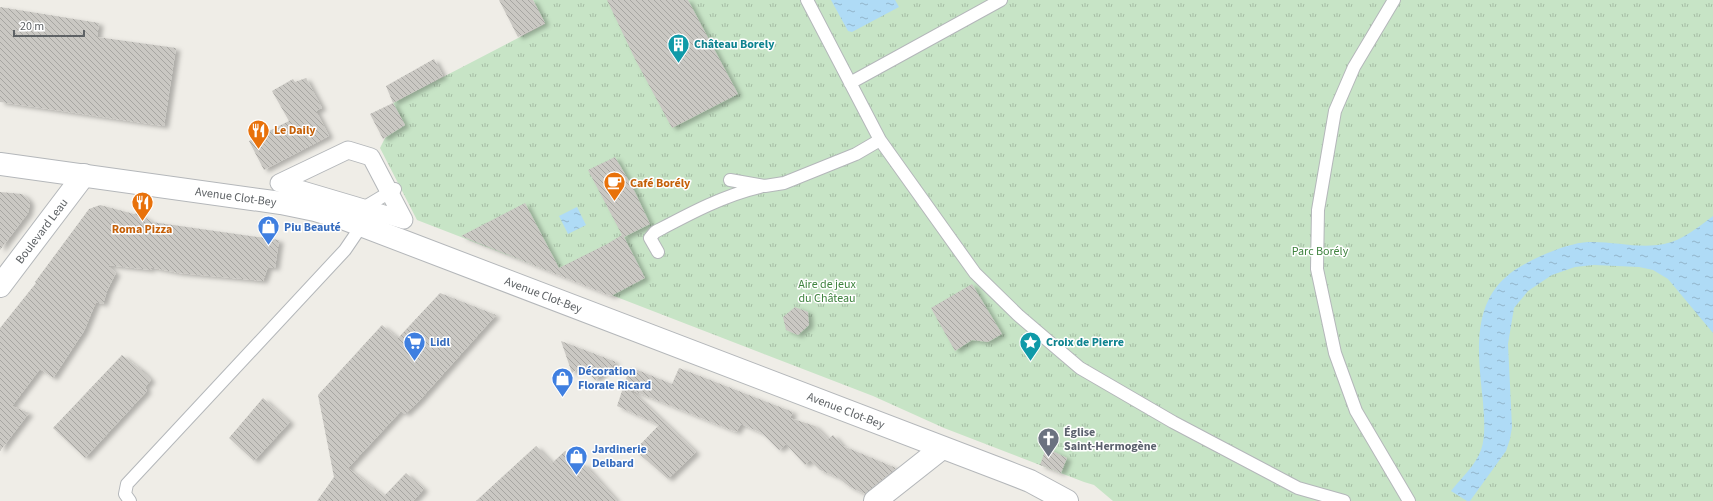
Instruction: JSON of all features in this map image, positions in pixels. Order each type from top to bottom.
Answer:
[{"type":"street","points":[[348,150],[371,158],[392,191],[404,220],[357,217],[279,183],[348,150]]},
{"type":"street","name":"Avenue Clot-Bey","points":[[0,164],[281,203],[357,217],[942,448],[1030,481],[1067,501]]},
{"type":"street","name":"Boulevard Leau","points":[[0,286],[84,175]]},
{"type":"street","points":[[875,501],[942,448]]},
{"type":"lane","points":[[807,0],[880,140],[975,273],[1018,315],[1080,368],[1173,422],[1298,488],[1344,501]]},
{"type":"lane","points":[[1394,0],[1354,68],[1335,111],[1318,210],[1317,269],[1335,353],[1356,411],[1409,501]]},
{"type":"lane","points":[[850,82],[997,1]]},
{"type":"lane","points":[[658,252],[650,238],[655,232],[701,208],[738,192],[784,183],[856,154],[880,140]]},
{"type":"lane","points":[[730,180],[765,186]]},
{"type":"lane","points":[[130,501],[124,494],[127,484],[344,250],[357,217],[392,191]]},
{"type":"green space","name":"Parc Borély","points":[[533,0],[1713,0],[1713,501],[1113,501],[1094,485],[944,428],[873,396],[417,220],[380,148],[386,136],[405,125],[393,103],[545,24]]},
{"type":"water","points":[[831,0],[895,0],[899,7],[852,32],[848,31]]},
{"type":"water","points":[[577,207],[586,225],[568,234],[559,216]]},
{"type":"water","points":[[1713,216],[1713,333],[1668,279],[1653,270],[1639,267],[1594,265],[1575,267],[1552,275],[1528,291],[1514,308],[1508,344],[1512,427],[1506,451],[1470,501],[1467,501],[1451,491],[1468,472],[1479,456],[1483,444],[1484,420],[1479,353],[1482,319],[1487,304],[1495,290],[1506,277],[1522,265],[1545,254],[1579,243],[1597,242],[1645,246],[1671,242],[1690,233]]},
{"type":"building","points":[[499,0],[533,0],[545,23],[518,37]]},
{"type":"building","name":"Château Borely","points":[[607,0],[688,0],[738,94],[672,128],[635,59]]},
{"type":"building","points":[[0,7],[99,23],[97,37],[176,48],[164,126],[0,102]]},
{"type":"building","points":[[434,59],[443,76],[393,103],[386,86]]},
{"type":"building","points":[[306,78],[322,108],[316,111],[329,136],[264,170],[249,141],[289,121],[272,91],[293,79],[295,82]]},
{"type":"building","points":[[393,103],[405,125],[383,139],[370,114]]},
{"type":"building","points":[[615,157],[633,188],[650,224],[624,237],[645,278],[611,296],[461,236],[525,203],[559,268],[607,244],[622,235],[588,170]]},
{"type":"building","points":[[0,192],[22,194],[30,203],[28,213],[0,250]]},
{"type":"building","points":[[100,205],[134,214],[138,213],[152,222],[279,240],[275,268],[268,267],[263,281],[179,273],[149,267],[152,270],[107,265],[116,273],[107,291],[103,304],[96,302],[84,331],[53,378],[40,369],[12,406],[29,413],[0,451],[0,328],[36,283],[35,282],[89,209]]},
{"type":"building","points":[[972,284],[1002,334],[988,342],[972,340],[955,351],[931,308]]},
{"type":"building","points":[[440,293],[496,315],[419,401],[405,414],[401,411],[348,468],[384,496],[406,473],[424,489],[413,501],[317,501],[334,477],[318,395],[382,325],[398,338]]},
{"type":"building","points":[[795,307],[808,312],[809,325],[798,335],[786,330],[783,317]]},
{"type":"building","points":[[561,341],[616,362],[595,380],[582,365],[572,373]]},
{"type":"building","points":[[122,355],[143,371],[151,380],[145,387],[147,391],[85,458],[53,428]]},
{"type":"building","points":[[630,367],[672,384],[679,368],[793,412],[790,418],[815,426],[828,439],[833,435],[843,446],[896,468],[865,494],[850,487],[837,477],[820,470],[810,460],[805,465],[786,444],[779,450],[762,433],[741,424],[736,432],[629,389],[696,452],[668,479],[635,450],[659,425],[617,406]]},
{"type":"building","points":[[263,398],[290,422],[254,461],[229,438]]},
{"type":"building","points":[[536,446],[552,463],[565,451],[579,466],[583,463],[617,501],[476,501]]},
{"type":"building","name":"Église Saint-Hermogène","points":[[1046,448],[1067,458],[1061,473],[1040,465]]},
{"type":"place","name":"Château Borely","points":[[679,64]]},
{"type":"place","name":"Le Daily","points":[[258,150]]},
{"type":"place","name":"Café Borély","points":[[614,202]]},
{"type":"place","name":"Roma Pizza","points":[[142,222]]},
{"type":"place","name":"Piu Beauté","points":[[269,246]]},
{"type":"place","name":"Lidl","points":[[415,362]]},
{"type":"place","name":"Croix de Pierre","points":[[1030,362]]},
{"type":"place","name":"Décoration Florale Ricard","points":[[562,398]]},
{"type":"place","name":"Église Saint-Hermogène","points":[[1048,458]]},
{"type":"place","name":"Jardinerie Delbard","points":[[576,476]]},
{"type":"park label","name":"Aire de jeux du Château","points":[[827,291]]}]
